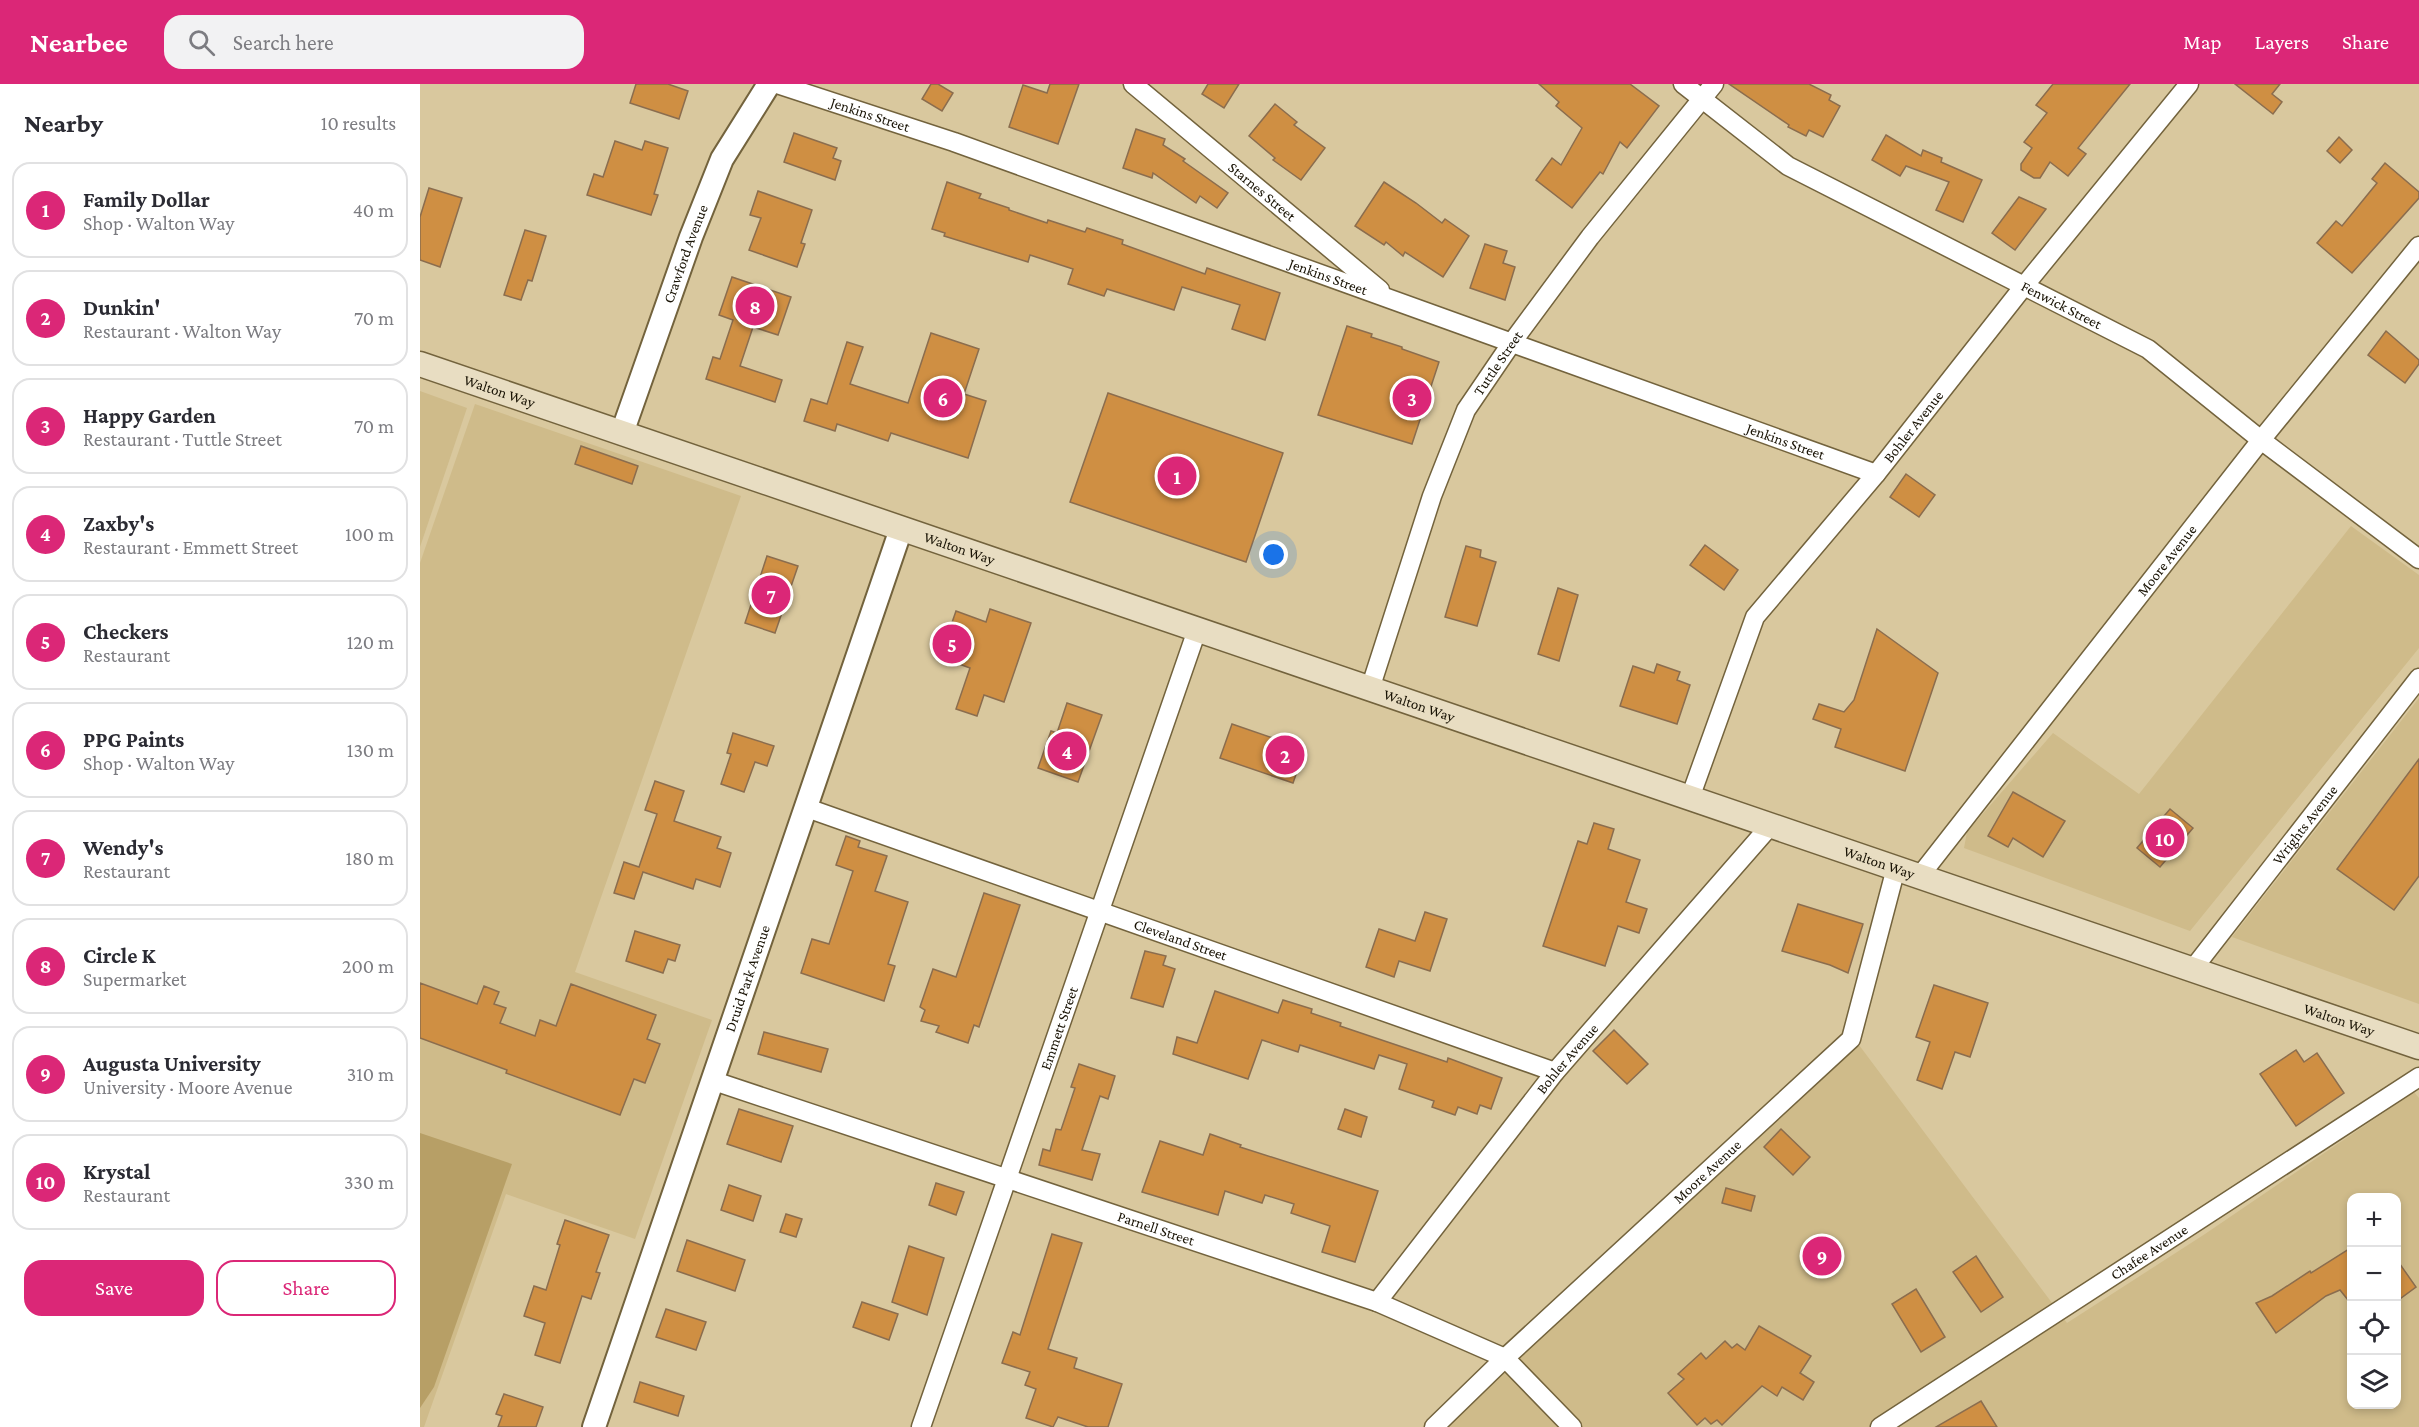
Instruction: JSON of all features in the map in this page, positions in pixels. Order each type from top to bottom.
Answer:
[{"type":"main road","name":"Walton Way","points":[[420,364],[2419,1047]]},
{"type":"street","name":"Crawford Avenue","points":[[622,433],[691,237],[722,159],[770,84]]},
{"type":"street","name":"Jenkins Street","points":[[777,84],[954,142],[1513,341],[1876,474]]},
{"type":"street","name":"Starnes Street","points":[[1133,84],[1391,299]]},
{"type":"street","name":"Fenwick Street","points":[[1683,84],[1788,166],[2148,349],[2261,440],[2419,559]]},
{"type":"street","name":"Tuttle Street","points":[[1370,689],[1432,496],[1466,410],[1513,341],[1590,237],[1714,84]]},
{"type":"street","name":"Bohler Avenue","points":[[1690,798],[1755,617],[1876,474],[2024,286],[2188,84]]},
{"type":"street","name":"Moore Avenue","points":[[1919,877],[2261,440],[2419,246]]},
{"type":"street","name":"Druid Park Avenue","points":[[594,1427],[901,529]]},
{"type":"street","name":"Emmett Street","points":[[921,1427],[1197,630]]},
{"type":"street","name":"Wrights Avenue","points":[[2192,969],[2419,678]]},
{"type":"street","name":"Cleveland Street","points":[[807,808],[1554,1072]]},
{"type":"street","name":"Bohler Avenue","points":[[1377,1302],[1554,1072],[1770,826]]},
{"type":"street","name":"Moore Avenue","points":[[1434,1427],[1505,1358],[1851,1039],[1896,868]]},
{"type":"street","name":"Chafee Avenue","points":[[1880,1427],[2419,1077]]},
{"type":"street","name":"Parnell Street","points":[[714,1081],[1377,1302],[1505,1358],[1572,1427]]},
{"type":"shaded area","points":[[420,391],[467,408],[420,547]]},
{"type":"shaded area","points":[[475,404],[741,496],[575,972],[712,1020],[635,1239],[506,1194],[424,1427],[420,1427],[420,563]]},
{"type":"shaded area","points":[[2351,526],[2419,575],[2419,648],[2190,931],[1964,848],[1967,832],[2053,733],[2139,794]]},
{"type":"shaded area","points":[[2419,698],[2419,1004],[2232,937]]},
{"type":"shaded area","points":[[1856,1041],[2067,1323],[2205,1234],[2414,1092],[2419,1098],[2419,1427],[1445,1427],[1522,1352],[1695,1196]]},
{"type":"shaded area","points":[[420,1133],[512,1164],[434,1387],[420,1408]]},
{"type":"building","points":[[636,84],[668,84],[688,91],[679,119],[630,103]]},
{"type":"building","points":[[931,84],[938,84],[953,93],[942,111],[922,99]]},
{"type":"building","points":[[1050,84],[1079,84],[1058,144],[1009,127],[1023,85],[1047,93]]},
{"type":"building","points":[[1208,84],[1239,84],[1224,108],[1202,94]]},
{"type":"building","points":[[1539,84],[1630,84],[1659,106],[1627,148],[1620,142],[1603,174],[1600,172],[1572,208],[1536,180],[1552,158],[1561,165],[1582,128],[1556,106],[1559,102]]},
{"type":"building","points":[[1729,84],[1809,84],[1831,95],[1829,100],[1840,106],[1823,137],[1809,130],[1806,136],[1788,127],[1789,125]]},
{"type":"building","points":[[2053,84],[2130,84],[2078,148],[2086,154],[2068,176],[2050,162],[2040,178],[2034,178],[2021,170],[2021,164],[2032,148],[2024,142],[2047,113],[2036,105]]},
{"type":"building","points":[[2235,84],[2280,84],[2272,94],[2282,102],[2273,114]]},
{"type":"building","points":[[1275,104],[1297,122],[1294,125],[1325,148],[1301,180],[1273,160],[1275,158],[1249,136]]},
{"type":"building","points":[[1136,129],[1165,139],[1163,145],[1185,159],[1183,161],[1228,193],[1217,208],[1200,196],[1196,203],[1153,173],[1152,178],[1123,168]]},
{"type":"building","points":[[794,133],[837,148],[833,158],[841,161],[835,180],[784,162]]},
{"type":"building","points":[[1886,135],[1921,156],[1923,150],[1942,158],[1941,162],[1982,180],[1963,222],[1936,210],[1949,182],[1906,166],[1900,176],[1872,160]]},
{"type":"building","points":[[2339,137],[2352,150],[2340,163],[2327,151]]},
{"type":"building","points":[[615,141],[642,150],[645,141],[668,148],[654,194],[658,195],[651,215],[587,195],[594,174],[603,177]]},
{"type":"building","points":[[2385,163],[2419,192],[2419,198],[2352,273],[2317,243],[2336,221],[2342,226],[2377,183],[2372,179]]},
{"type":"building","points":[[947,182],[981,194],[979,198],[1047,223],[1048,220],[1085,232],[1087,228],[1123,240],[1122,244],[1205,274],[1207,268],[1280,293],[1265,340],[1232,329],[1240,305],[1182,287],[1174,310],[1107,289],[1104,296],[1068,284],[1073,269],[1030,255],[1028,262],[944,236],[945,233],[932,229]]},
{"type":"building","points":[[1384,182],[1442,223],[1445,219],[1469,236],[1443,277],[1405,252],[1403,256],[1386,242],[1384,245],[1355,226]]},
{"type":"building","points":[[429,188],[462,198],[440,267],[420,260],[420,217]]},
{"type":"building","points":[[758,191],[812,210],[801,243],[805,244],[797,267],[749,250],[761,218],[750,215]]},
{"type":"building","points":[[2019,197],[2046,209],[2015,250],[1992,233]]},
{"type":"building","points":[[525,230],[546,236],[532,281],[528,280],[521,300],[504,295]]},
{"type":"building","points":[[1485,244],[1507,251],[1503,263],[1515,267],[1505,300],[1470,288]]},
{"type":"building","points":[[732,277],[791,297],[778,335],[753,327],[740,366],[782,380],[775,402],[706,379],[713,357],[720,359],[733,320],[719,315]]},
{"type":"building","points":[[1347,326],[1439,362],[1412,444],[1318,415]]},
{"type":"building","points":[[2386,331],[2419,360],[2419,364],[2405,383],[2368,355]]},
{"type":"building","points":[[931,333],[979,349],[964,394],[986,401],[968,458],[891,433],[888,441],[837,424],[835,431],[804,421],[811,399],[827,404],[847,342],[863,347],[850,384],[908,403]]},
{"type":"building","points":[[1108,393],[1283,453],[1246,562],[1070,502]]},
{"type":"building","points":[[581,446],[638,466],[632,484],[575,464]]},
{"type":"building","points":[[1906,474],[1935,495],[1919,517],[1890,497]]},
{"type":"building","points":[[1705,545],[1738,570],[1724,590],[1690,565]]},
{"type":"building","points":[[1466,546],[1481,550],[1480,557],[1496,562],[1477,626],[1445,617]]},
{"type":"building","points":[[767,556],[798,566],[775,633],[745,623]]},
{"type":"building","points":[[1558,588],[1578,595],[1559,661],[1538,654]]},
{"type":"building","points":[[990,609],[1031,623],[1004,702],[984,695],[977,716],[956,709],[970,668],[940,657],[956,611],[986,622]]},
{"type":"building","points":[[1877,629],[1938,673],[1905,771],[1835,747],[1841,729],[1813,719],[1819,704],[1844,712],[1854,700]]},
{"type":"building","points":[[1657,664],[1680,672],[1677,680],[1690,685],[1677,724],[1620,706],[1633,666],[1654,673]]},
{"type":"building","points":[[1067,703],[1102,715],[1078,782],[1038,768],[1051,731],[1057,733]]},
{"type":"building","points":[[1232,724],[1305,749],[1293,783],[1220,758]]},
{"type":"building","points":[[733,733],[774,746],[767,766],[755,762],[744,792],[721,784],[731,754],[727,753]]},
{"type":"building","points":[[2419,759],[2419,876],[2394,910],[2337,869]]},
{"type":"building","points":[[655,781],[684,791],[674,821],[721,837],[717,848],[731,853],[720,887],[696,879],[693,889],[643,872],[634,899],[614,893],[624,862],[639,867],[657,814],[645,810]]},
{"type":"building","points":[[2013,792],[2065,821],[2043,857],[2013,838],[2008,847],[1988,836]]},
{"type":"building","points":[[2170,809],[2193,828],[2160,867],[2137,848]]},
{"type":"building","points":[[1594,823],[1614,829],[1608,849],[1640,860],[1626,902],[1647,909],[1639,933],[1618,926],[1605,966],[1543,946],[1578,841],[1587,844]]},
{"type":"building","points":[[846,836],[860,841],[858,847],[887,856],[875,891],[908,902],[888,964],[895,966],[884,1001],[801,973],[812,939],[829,944],[853,871],[836,865]]},
{"type":"building","points":[[984,893],[1020,905],[979,1027],[974,1025],[968,1043],[936,1032],[939,1026],[921,1021],[925,1010],[920,1007],[933,969],[956,977]]},
{"type":"building","points":[[1798,904],[1863,924],[1848,973],[1830,965],[1782,951]]},
{"type":"building","points":[[1425,912],[1447,919],[1430,971],[1399,961],[1394,977],[1366,967],[1379,929],[1415,941]]},
{"type":"building","points":[[635,931],[680,945],[675,961],[668,959],[663,973],[626,961]]},
{"type":"building","points":[[1145,951],[1166,956],[1163,965],[1175,969],[1163,1007],[1131,998]]},
{"type":"building","points":[[420,983],[477,1004],[484,986],[499,992],[494,1004],[506,1008],[500,1023],[535,1036],[540,1020],[556,1026],[571,984],[656,1015],[647,1039],[660,1044],[645,1083],[634,1079],[620,1115],[420,1038]]},
{"type":"building","points":[[1934,985],[1988,1003],[1970,1057],[1955,1052],[1942,1089],[1917,1080],[1930,1042],[1916,1037]]},
{"type":"building","points":[[1215,991],[1278,1013],[1283,1000],[1312,1009],[1311,1013],[1341,1023],[1340,1026],[1447,1062],[1448,1058],[1502,1078],[1491,1109],[1480,1105],[1477,1114],[1458,1107],[1455,1115],[1432,1107],[1434,1101],[1399,1089],[1407,1064],[1379,1055],[1374,1069],[1300,1045],[1298,1052],[1262,1040],[1248,1079],[1173,1054],[1177,1037],[1197,1043]]},
{"type":"building","points":[[1614,1030],[1648,1064],[1627,1084],[1593,1051]]},
{"type":"building","points":[[764,1032],[828,1049],[821,1072],[758,1054]]},
{"type":"building","points":[[2296,1050],[2304,1062],[2317,1053],[2344,1093],[2296,1126],[2260,1074]]},
{"type":"building","points":[[1079,1064],[1115,1076],[1108,1099],[1100,1096],[1082,1150],[1100,1154],[1092,1180],[1039,1165],[1043,1149],[1050,1151],[1056,1129],[1061,1130],[1075,1088],[1071,1087]]},
{"type":"building","points":[[739,1109],[793,1126],[781,1162],[727,1144]]},
{"type":"building","points":[[1345,1109],[1367,1117],[1361,1137],[1338,1129]]},
{"type":"building","points":[[1781,1129],[1810,1157],[1793,1175],[1764,1147]]},
{"type":"building","points":[[1210,1134],[1241,1145],[1240,1147],[1378,1191],[1355,1262],[1322,1252],[1330,1226],[1291,1213],[1294,1204],[1265,1195],[1262,1203],[1225,1191],[1218,1215],[1142,1192],[1160,1141],[1203,1155]]},
{"type":"building","points":[[936,1183],[964,1192],[956,1215],[929,1205]]},
{"type":"building","points":[[729,1185],[761,1196],[753,1221],[721,1210]]},
{"type":"building","points":[[1726,1188],[1755,1196],[1751,1211],[1722,1203]]},
{"type":"building","points":[[786,1214],[802,1219],[796,1237],[780,1232]]},
{"type":"building","points":[[565,1220],[609,1235],[596,1272],[600,1273],[591,1299],[582,1296],[560,1363],[535,1355],[545,1323],[524,1316],[534,1286],[546,1290]]},
{"type":"building","points":[[1052,1234],[1082,1243],[1048,1349],[1077,1358],[1074,1368],[1122,1384],[1108,1427],[1088,1427],[1058,1417],[1053,1427],[1026,1418],[1036,1389],[1025,1385],[1030,1372],[1002,1363],[1013,1332],[1020,1335]]},
{"type":"building","points":[[687,1240],[745,1260],[735,1291],[677,1271]]},
{"type":"building","points":[[909,1246],[944,1258],[927,1315],[892,1302]]},
{"type":"building","points":[[2347,1250],[2347,1299],[2340,1290],[2326,1296],[2276,1333],[2256,1303],[2272,1296],[2310,1271],[2311,1273]]},
{"type":"building","points":[[1976,1256],[2003,1297],[1981,1312],[1953,1272]]},
{"type":"building","points":[[2401,1266],[2416,1287],[2401,1298]]},
{"type":"building","points":[[1916,1289],[1945,1337],[1921,1352],[1892,1304]]},
{"type":"building","points":[[862,1302],[898,1314],[889,1340],[853,1327]]},
{"type":"building","points":[[666,1309],[706,1322],[696,1350],[656,1337]]},
{"type":"building","points":[[1759,1326],[1811,1356],[1800,1373],[1814,1382],[1803,1400],[1782,1387],[1777,1396],[1762,1386],[1722,1425],[1717,1420],[1711,1424],[1705,1418],[1697,1425],[1668,1393],[1684,1379],[1678,1374],[1701,1353],[1706,1359],[1725,1341],[1732,1348],[1737,1344],[1745,1350]]},
{"type":"building","points":[[640,1382],[684,1396],[678,1416],[634,1402]]},
{"type":"building","points":[[504,1394],[543,1407],[536,1427],[498,1427],[502,1416],[496,1414]]},
{"type":"building","points":[[1981,1401],[1997,1427],[1936,1427]]},
{"type":"place","name":"Circle K","points":[[755,306]]},
{"type":"place","name":"PPG Paints","points":[[943,398]]},
{"type":"place","name":"Happy Garden","points":[[1412,398]]},
{"type":"place","name":"Family Dollar","points":[[1177,476]]},
{"type":"place","name":"Wendy's","points":[[771,595]]},
{"type":"place","name":"Checkers","points":[[952,644]]},
{"type":"place","name":"Zaxby's","points":[[1067,751]]},
{"type":"place","name":"Dunkin'","points":[[1285,755]]},
{"type":"place","name":"Krystal","points":[[2165,838]]},
{"type":"place","name":"Augusta University","points":[[1822,1256]]}]
